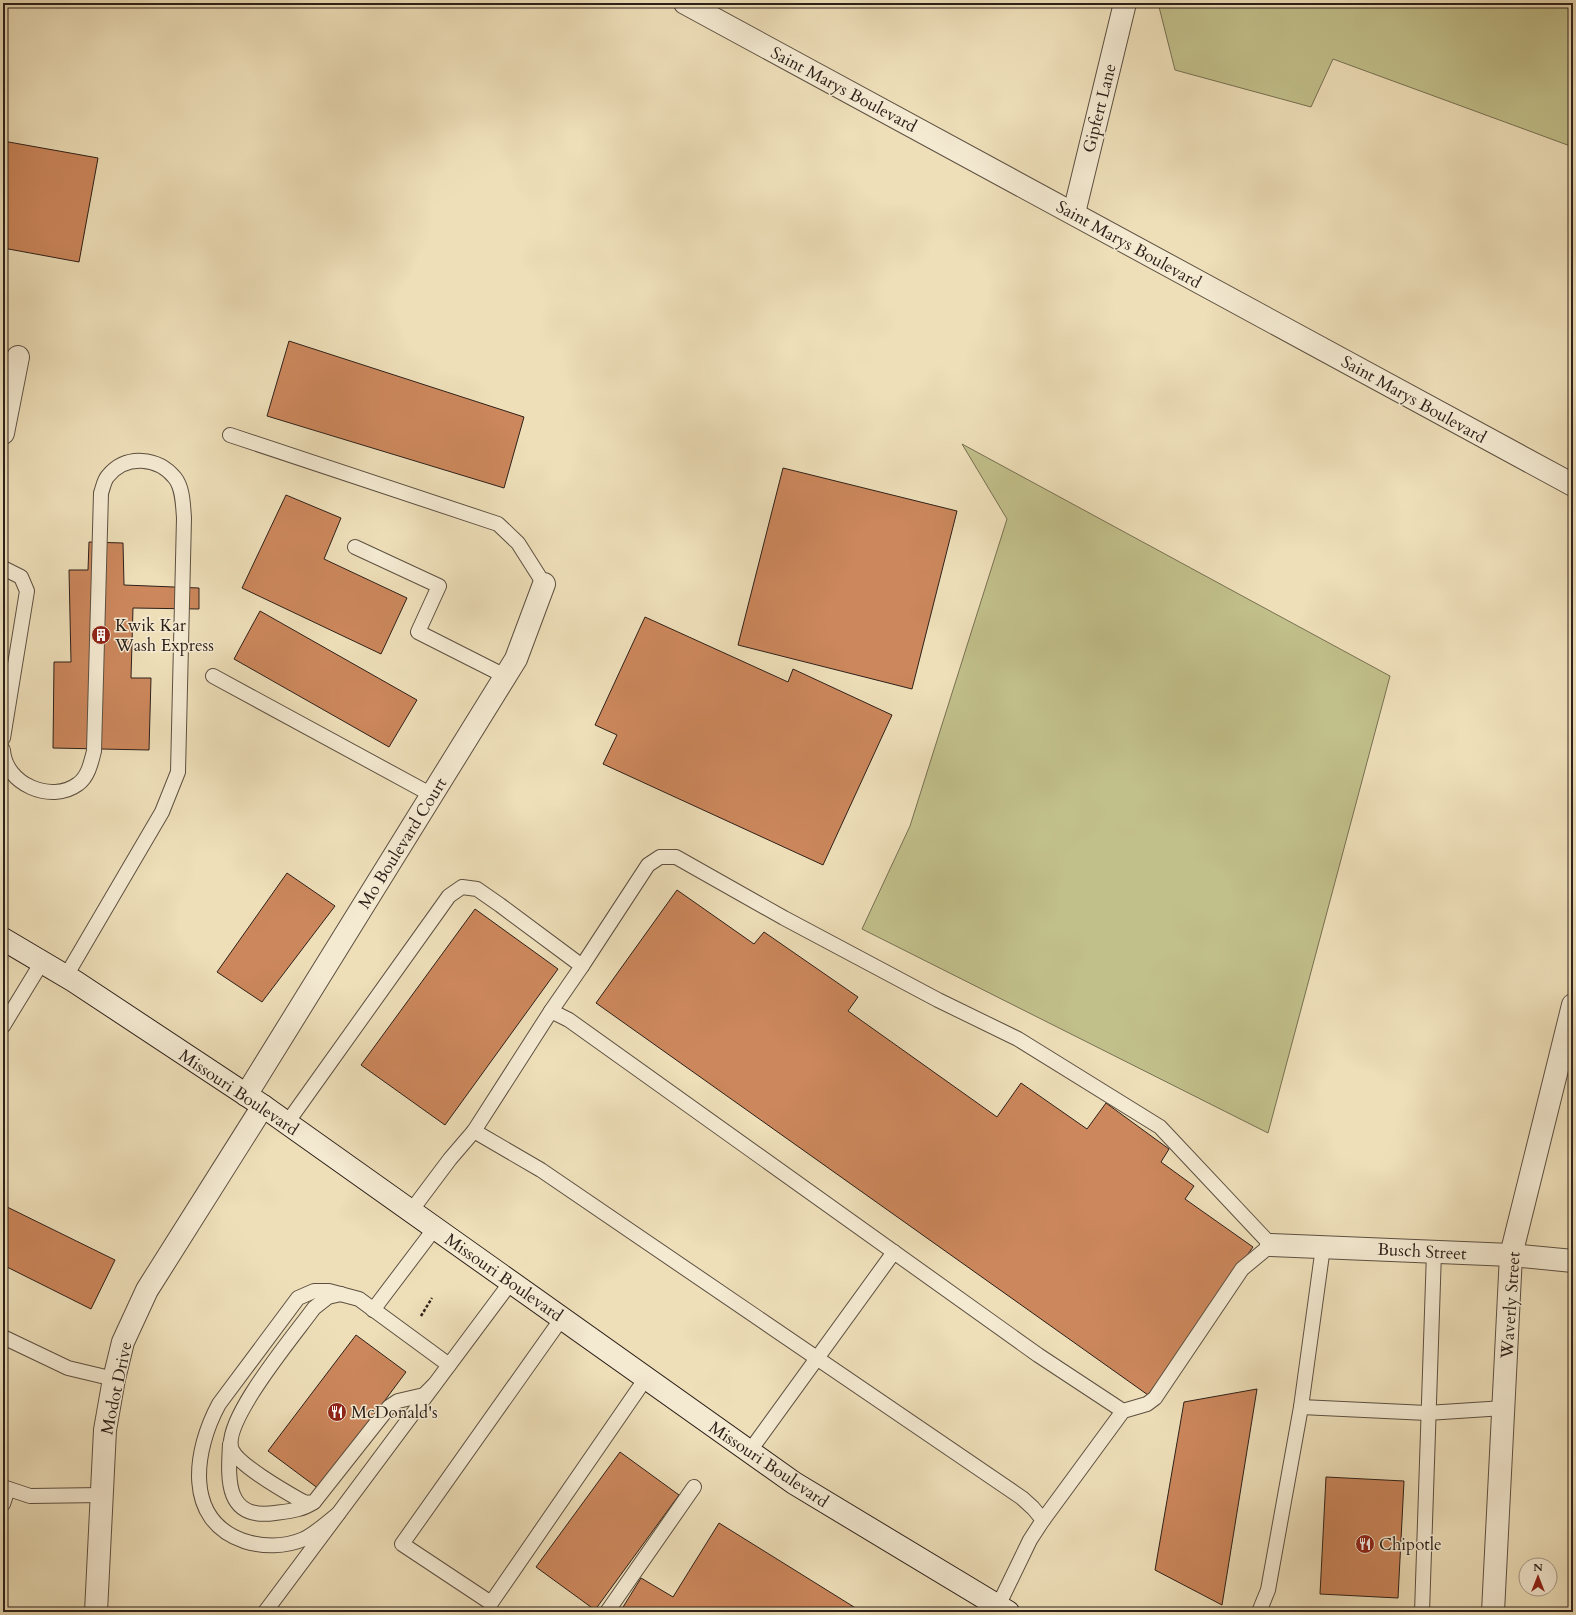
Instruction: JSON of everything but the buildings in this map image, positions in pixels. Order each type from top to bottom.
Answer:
[{"type":"street","name":"Saint Marys Boulevard","points":[[685,3],[1573,485]]},
{"type":"street","name":"Gipfert Lane","points":[[1074,213],[1125,3]]},
{"type":"street","points":[[3,433],[18,357]]},
{"type":"street","name":"Mo Boulevard Court","points":[[254,1101],[432,795],[516,659],[544,584]]},
{"type":"street","name":"Missouri Boulevard","points":[[3,939],[66,976],[287,1123],[794,1483],[993,1607]]},
{"type":"street","name":"Waverly Street","points":[[1493,1612],[1511,1256],[1573,1005]]},
{"type":"street","name":"Modot Drive","points":[[96,1612],[105,1430],[114,1379],[123,1342],[147,1290],[233,1156],[254,1101]]},
{"type":"street","name":"Busch Street","points":[[1271,1245],[1511,1256],[1573,1261]]},
{"type":"lane","points":[[230,435],[498,524],[518,543],[544,584]]},
{"type":"lane","points":[[3,750],[3,757],[13,774],[26,785],[42,792],[62,792],[79,784],[90,769],[94,751],[101,493],[107,477],[121,464],[140,460],[161,464],[176,479],[182,498],[184,518],[178,772],[162,812],[66,976]]},
{"type":"lane","points":[[355,547],[439,586],[418,632],[505,676]]},
{"type":"lane","points":[[3,568],[21,577],[27,591],[3,738]]},
{"type":"lane","points":[[213,676],[432,795]]},
{"type":"lane","points":[[411,1212],[450,1159],[474,1131],[551,1011],[648,865],[660,857],[676,857],[938,1000],[1018,1039],[1160,1127],[1271,1245],[1242,1269],[1155,1398],[1147,1404],[1123,1411],[1043,1520],[1030,1540],[993,1607]]},
{"type":"lane","points":[[287,1123],[449,896],[462,887],[477,890],[483,893],[582,966]]},
{"type":"lane","points":[[3,1026],[42,962]]},
{"type":"lane","points":[[551,1011],[569,1020],[1038,1355],[1123,1411]]},
{"type":"lane","points":[[474,1131],[541,1170],[1022,1498],[1034,1508],[1043,1520]]},
{"type":"lane","points":[[373,1310],[435,1228]]},
{"type":"lane","points":[[1259,1612],[1268,1590],[1301,1407],[1323,1247]]},
{"type":"lane","points":[[749,1452],[894,1252]]},
{"type":"lane","points":[[1422,1612],[1427,1413],[1434,1252]]},
{"type":"lane","points":[[265,1612],[511,1282]]},
{"type":"lane","points":[[338,1514],[304,1539],[278,1545],[252,1543],[232,1537],[212,1520],[202,1502],[198,1476],[201,1446],[208,1423],[219,1404],[298,1298],[314,1291],[329,1291],[358,1299],[449,1365]]},
{"type":"lane","points":[[344,1294],[328,1297],[314,1308],[242,1407],[233,1428],[230,1441],[228,1479],[232,1494],[238,1504],[246,1510],[257,1514],[269,1514],[298,1510],[314,1502],[389,1407],[398,1401],[424,1395],[434,1385]]},
{"type":"lane","points":[[562,1318],[402,1544],[491,1603],[646,1378]]},
{"type":"lane","points":[[3,1337],[68,1368],[114,1379]]},
{"type":"lane","points":[[1301,1407],[1427,1413],[1504,1408]]},
{"type":"lane","points":[[230,1441],[232,1450],[236,1456],[263,1478],[306,1503],[314,1502]]},
{"type":"lane","points":[[607,1612],[694,1487]]},
{"type":"lane","points":[[3,1504],[5,1488],[30,1496],[102,1495]]},
{"type":"shaded area","points":[[1158,3],[1573,3],[1573,147],[1333,59],[1311,107],[1175,70]]},
{"type":"shaded area","points":[[962,444],[1390,676],[1268,1133],[862,929],[910,826],[1007,519]]},
{"type":"place","name":"Kwik Kar Wash Express","points":[[101,635]]},
{"type":"place","name":"McDonald's","points":[[337,1412]]},
{"type":"place","name":"Chipotle","points":[[1365,1544]]}]
